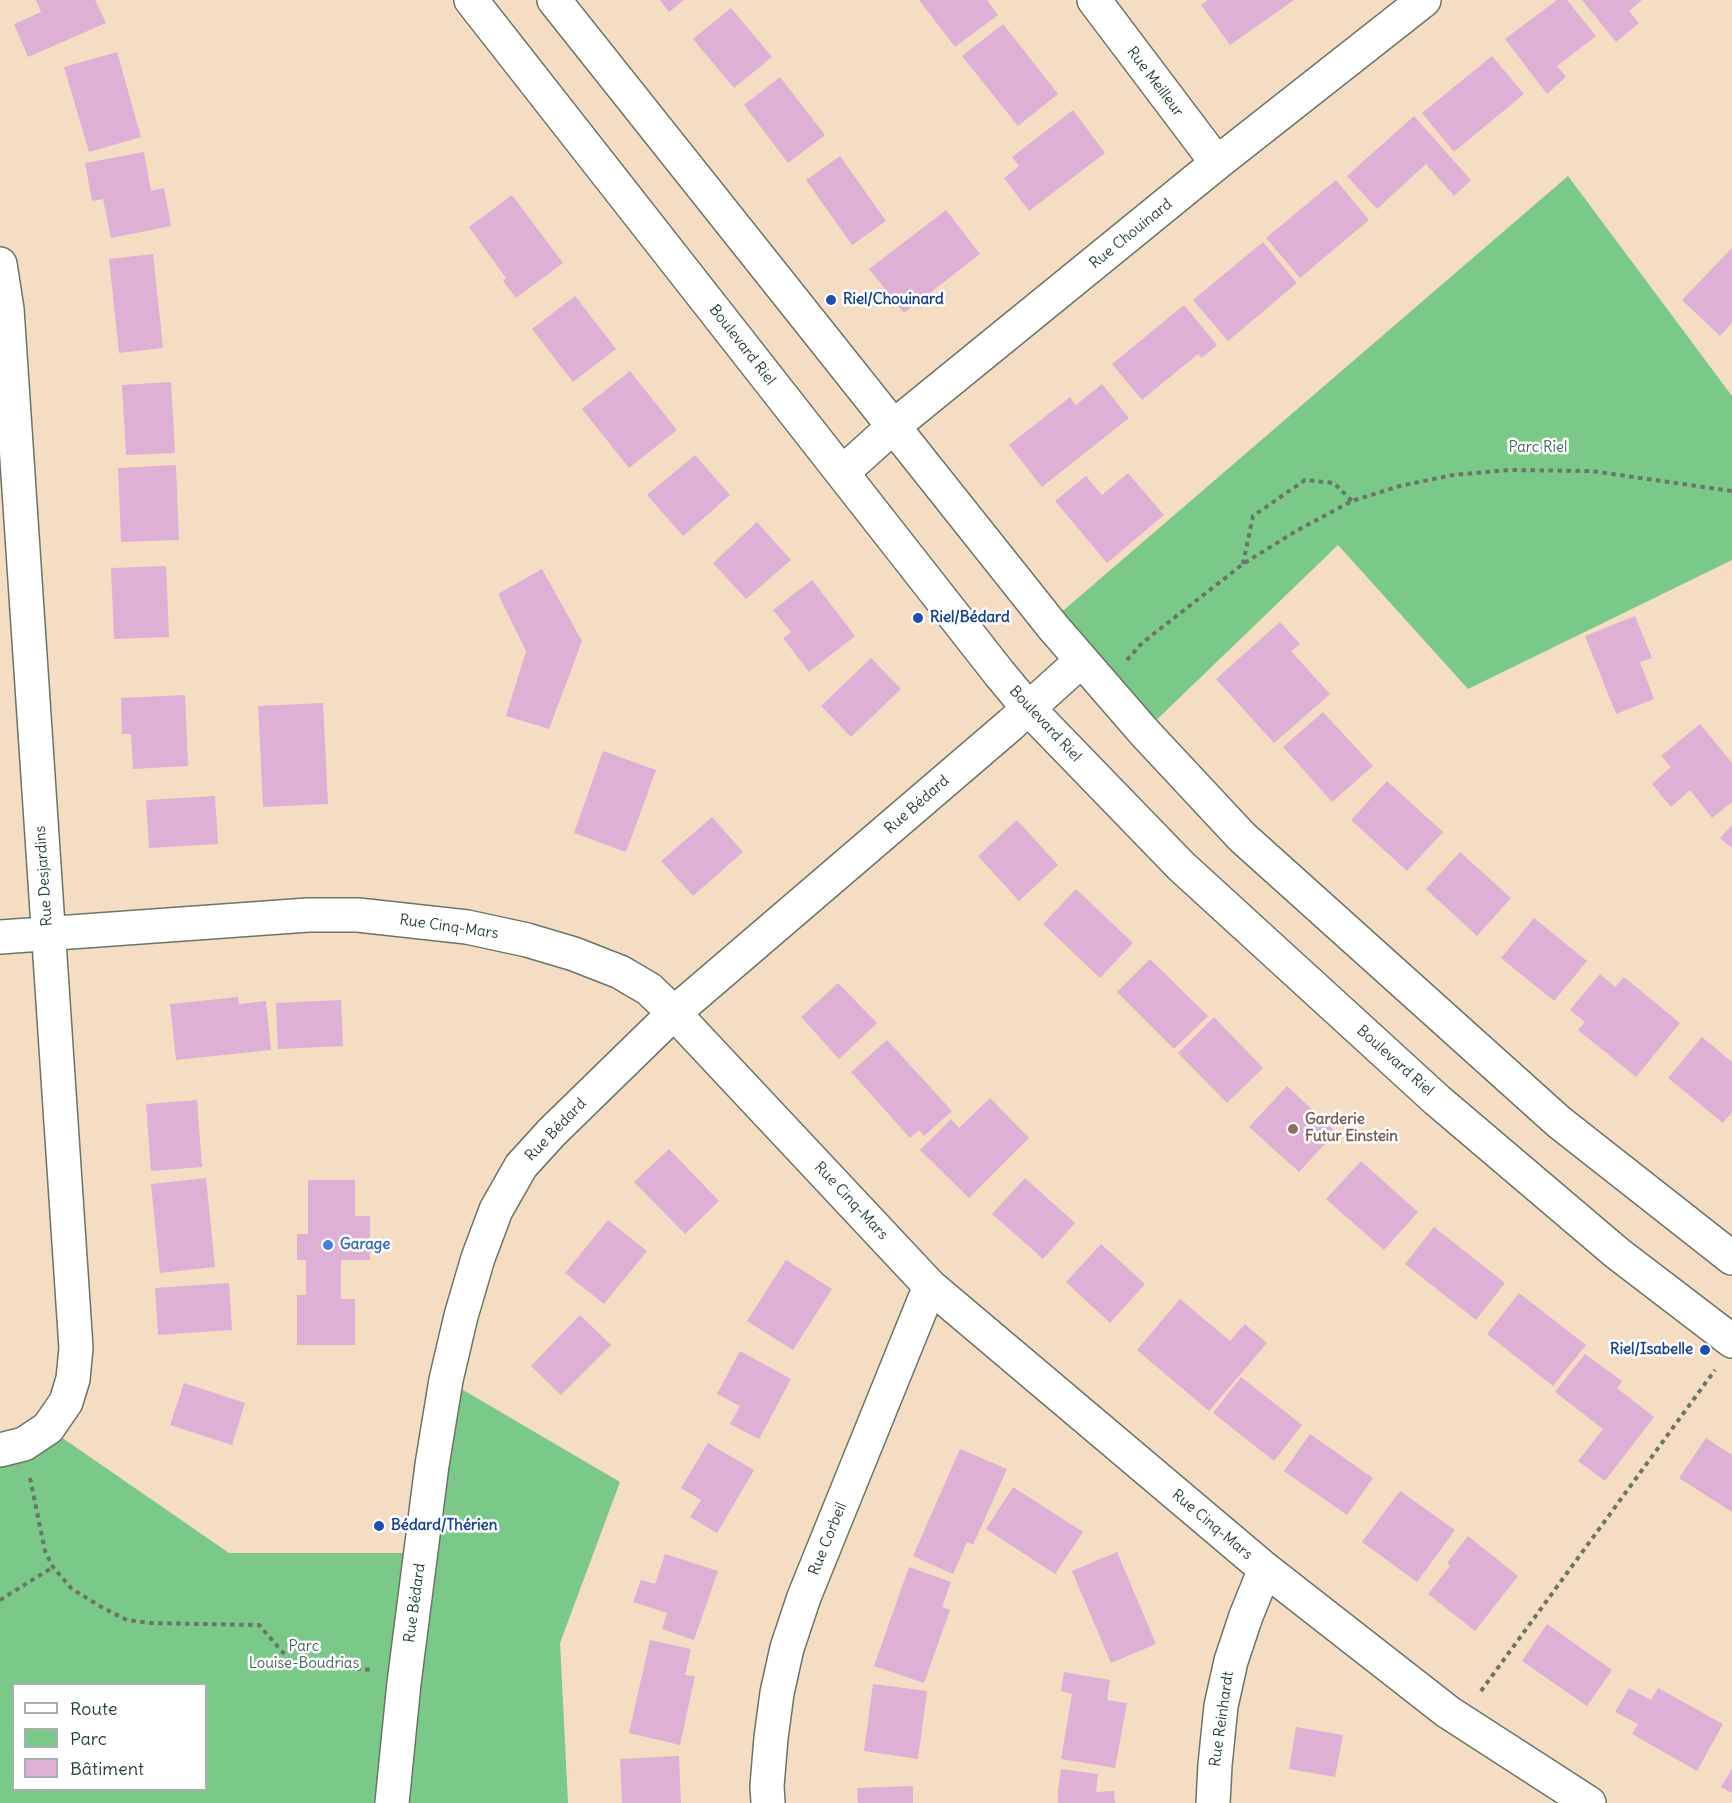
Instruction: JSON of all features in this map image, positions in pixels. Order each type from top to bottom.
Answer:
[{"type":"street","name":"Boulevard Riel","points":[[471,0],[1028,708],[1181,866],[1437,1100],[1617,1253],[1726,1353]]},
{"type":"street","points":[[554,0],[1081,661],[1242,837],[1559,1122],[1732,1258]]},
{"type":"street","name":"Rue Meilleur","points":[[1094,0],[1217,163]]},
{"type":"street","name":"Rue Chouinard","points":[[842,472],[894,426],[1217,163],[1424,0]]},
{"type":"street","name":"Rue Desjardins","points":[[0,264],[8,309],[75,1348],[73,1379],[66,1402],[48,1428],[12,1447]]},
{"type":"street","name":"Rue Bédard","points":[[392,1803],[404,1683],[446,1380],[478,1258],[496,1210],[521,1166],[552,1131],[674,1012],[1081,661]]},
{"type":"street","name":"Rue Cinq-Mars","points":[[0,937],[308,915],[358,915],[467,927],[527,940],[574,954],[620,972],[649,988],[674,1012],[930,1286],[1265,1569],[1460,1720],[1589,1803]]},
{"type":"street","name":"Rue Corbeil","points":[[768,1803],[771,1738],[777,1693],[787,1647],[804,1597],[930,1286]]},
{"type":"street","name":"Rue Reinhardt","points":[[1214,1803],[1221,1706],[1231,1661],[1265,1569]]},
{"type":"path","points":[[1123,665],[1142,643],[1243,564],[1296,531],[1352,501],[1400,486],[1453,475],[1508,470],[1591,471],[1732,491]]},
{"type":"path","points":[[1243,564],[1253,516],[1305,480],[1334,483],[1352,501]]},
{"type":"path","points":[[1460,1720],[1726,1353]]},
{"type":"path","points":[[12,1447],[43,1544],[53,1567],[72,1589],[127,1620],[150,1623],[259,1625],[293,1664],[373,1670]]},
{"type":"path","points":[[0,1600],[53,1567]]},
{"type":"green space","name":"Parc Riel","points":[[1568,176],[1732,396],[1732,560],[1468,689],[1338,545],[1144,732],[1050,622]]},
{"type":"green space","name":"Parc Louise-Boudrias","points":[[446,1380],[620,1482],[560,1643],[568,1803],[0,1803],[0,1450],[48,1428],[229,1553],[421,1553]]},
{"type":"building","points":[[36,0],[95,0],[106,23],[28,57],[14,24],[41,12]]},
{"type":"building","points":[[660,0],[684,0],[669,12]]},
{"type":"building","points":[[919,0],[987,0],[998,15],[955,47]]},
{"type":"building","points":[[1208,0],[1294,0],[1230,45],[1201,5]]},
{"type":"building","points":[[1557,0],[1567,0],[1596,36],[1557,66],[1566,77],[1547,94],[1505,39]]},
{"type":"building","points":[[1582,0],[1642,0],[1629,11],[1639,23],[1616,42]]},
{"type":"building","points":[[731,8],[772,57],[734,88],[693,39]]},
{"type":"building","points":[[1003,24],[1058,94],[1018,126],[962,56]]},
{"type":"building","points":[[117,52],[141,137],[89,152],[64,67]]},
{"type":"building","points":[[1492,56],[1524,94],[1454,152],[1422,113]]},
{"type":"building","points":[[780,77],[825,135],[788,163],[744,105]]},
{"type":"building","points":[[1073,110],[1105,153],[1029,211],[1004,178],[1019,166],[1012,157]]},
{"type":"building","points":[[1414,116],[1471,180],[1454,196],[1426,164],[1377,209],[1347,176]]},
{"type":"building","points":[[144,152],[151,191],[164,188],[171,226],[111,238],[103,199],[92,201],[85,163]]},
{"type":"building","points":[[840,156],[886,221],[852,245],[806,180]]},
{"type":"building","points":[[1336,180],[1369,220],[1300,278],[1266,238]]},
{"type":"building","points":[[512,195],[563,263],[516,298],[503,281],[506,278],[469,227]]},
{"type":"building","points":[[946,210],[980,254],[904,313],[869,269]]},
{"type":"building","points":[[1263,242],[1297,283],[1228,341],[1193,300]]},
{"type":"building","points":[[1732,248],[1732,323],[1720,336],[1682,300]]},
{"type":"building","points":[[153,254],[163,348],[119,353],[109,259]]},
{"type":"building","points":[[575,296],[616,349],[573,382],[532,329]]},
{"type":"building","points":[[1184,305],[1217,345],[1202,358],[1198,354],[1142,400],[1112,364]]},
{"type":"building","points":[[630,371],[677,430],[629,468],[582,409]]},
{"type":"building","points":[[171,382],[175,453],[126,455],[122,385]]},
{"type":"building","points":[[1102,384],[1129,418],[1042,487],[1009,445],[1070,397],[1076,405]]},
{"type":"building","points":[[695,455],[730,495],[683,536],[647,495]]},
{"type":"building","points":[[176,465],[179,540],[121,542],[118,468]]},
{"type":"building","points":[[1128,473],[1164,515],[1107,563],[1055,501],[1086,476],[1102,495]]},
{"type":"building","points":[[757,522],[791,560],[746,599],[713,563]]},
{"type":"building","points":[[166,566],[169,637],[114,639],[111,568]]},
{"type":"building","points":[[542,569],[582,641],[549,729],[506,716],[526,651],[498,594]]},
{"type":"building","points":[[812,580],[855,636],[809,672],[783,638],[791,632],[773,610]]},
{"type":"building","points":[[1635,616],[1652,658],[1640,662],[1654,699],[1616,714],[1585,636]]},
{"type":"building","points":[[1280,622],[1300,644],[1291,651],[1330,694],[1274,743],[1216,679]]},
{"type":"building","points":[[871,658],[901,689],[851,737],[821,706]]},
{"type":"building","points":[[185,695],[188,766],[133,769],[131,734],[122,734],[121,698]]},
{"type":"building","points":[[323,703],[328,804],[263,807],[258,706]]},
{"type":"building","points":[[1323,712],[1373,766],[1332,802],[1283,747]]},
{"type":"building","points":[[1700,724],[1732,763],[1732,802],[1712,818],[1690,790],[1671,807],[1652,784],[1671,767],[1661,756]]},
{"type":"building","points":[[603,751],[656,770],[626,852],[574,833]]},
{"type":"building","points":[[1387,781],[1443,832],[1407,871],[1351,820]]},
{"type":"building","points":[[215,796],[218,844],[149,848],[146,800]]},
{"type":"building","points":[[712,817],[743,852],[693,896],[661,861]]},
{"type":"building","points":[[1017,820],[1058,865],[1019,901],[978,856]]},
{"type":"building","points":[[1732,825],[1732,848],[1720,838]]},
{"type":"building","points":[[1460,852],[1511,898],[1477,936],[1426,889]]},
{"type":"building","points":[[1076,889],[1133,943],[1100,978],[1043,924]]},
{"type":"building","points":[[1534,918],[1587,961],[1554,1001],[1501,958]]},
{"type":"building","points":[[1150,959],[1208,1016],[1174,1049],[1117,992]]},
{"type":"building","points":[[1600,974],[1615,987],[1624,977],[1680,1023],[1636,1077],[1578,1030],[1585,1022],[1570,1010]]},
{"type":"building","points":[[838,983],[877,1023],[839,1059],[801,1017]]},
{"type":"building","points":[[238,997],[239,1004],[266,1001],[271,1050],[176,1060],[170,1004]]},
{"type":"building","points":[[341,1000],[343,1046],[278,1049],[276,1003]]},
{"type":"building","points":[[1214,1017],[1263,1068],[1227,1103],[1178,1053]]},
{"type":"building","points":[[1702,1037],[1732,1062],[1732,1112],[1723,1123],[1668,1078]]},
{"type":"building","points":[[887,1040],[952,1111],[924,1136],[919,1130],[910,1138],[851,1072]]},
{"type":"building","name":"Garderie Futur Einstein","points":[[1287,1086],[1336,1132],[1299,1172],[1249,1127]]},
{"type":"building","points":[[990,1098],[1029,1138],[969,1198],[920,1150],[951,1119],[959,1128]]},
{"type":"building","points":[[197,1100],[202,1167],[151,1171],[146,1104]]},
{"type":"building","points":[[669,1149],[719,1201],[685,1234],[634,1182]]},
{"type":"building","points":[[1361,1161],[1418,1212],[1384,1250],[1326,1199]]},
{"type":"building","points":[[206,1178],[215,1267],[160,1273],[151,1184]]},
{"type":"building","points":[[1025,1178],[1075,1223],[1043,1259],[992,1214]]},
{"type":"building","points":[[308,1180],[355,1180],[355,1216],[370,1216],[370,1260],[341,1260],[341,1299],[355,1299],[355,1345],[297,1345],[297,1295],[306,1295],[306,1260],[297,1260],[297,1234],[308,1234]]},
{"type":"building","points":[[608,1220],[647,1251],[604,1304],[565,1273]]},
{"type":"building","points":[[1434,1227],[1505,1283],[1476,1320],[1405,1264]]},
{"type":"building","points":[[1101,1244],[1145,1284],[1110,1323],[1066,1282]]},
{"type":"building","points":[[786,1260],[832,1289],[793,1350],[747,1321]]},
{"type":"building","points":[[229,1283],[232,1330],[158,1335],[155,1288]]},
{"type":"building","points":[[1519,1293],[1586,1345],[1553,1386],[1487,1334]]},
{"type":"building","points":[[1180,1299],[1230,1341],[1245,1324],[1267,1343],[1209,1411],[1137,1350]]},
{"type":"building","points":[[580,1315],[611,1345],[561,1395],[531,1366]]},
{"type":"building","points":[[740,1351],[791,1379],[759,1439],[730,1424],[740,1406],[717,1394]]},
{"type":"building","points":[[1585,1354],[1622,1381],[1617,1388],[1654,1417],[1605,1481],[1578,1461],[1603,1429],[1555,1392]]},
{"type":"building","points":[[1241,1377],[1302,1425],[1274,1461],[1213,1413]]},
{"type":"building","points":[[184,1383],[245,1403],[232,1445],[170,1425]]},
{"type":"building","points":[[1310,1434],[1373,1478],[1347,1515],[1284,1471]]},
{"type":"building","points":[[1706,1438],[1732,1455],[1732,1512],[1679,1478]]},
{"type":"building","points":[[708,1443],[754,1470],[717,1533],[690,1517],[701,1500],[681,1488]]},
{"type":"building","points":[[960,1449],[1007,1469],[973,1545],[967,1542],[953,1574],[913,1556]]},
{"type":"building","points":[[1013,1487],[1083,1532],[1055,1574],[986,1529]]},
{"type":"building","points":[[1400,1491],[1455,1530],[1417,1582],[1362,1542]]},
{"type":"building","points":[[1468,1536],[1518,1576],[1475,1631],[1428,1594],[1450,1566],[1447,1563]]},
{"type":"building","points":[[1117,1552],[1156,1644],[1111,1663],[1072,1571]]},
{"type":"building","points":[[665,1554],[718,1571],[694,1640],[662,1629],[667,1613],[633,1602],[641,1580],[655,1584]]},
{"type":"building","points":[[909,1567],[951,1582],[942,1607],[950,1610],[924,1683],[874,1666]]},
{"type":"building","points":[[1547,1624],[1612,1670],[1587,1706],[1522,1661]]},
{"type":"building","points":[[650,1640],[691,1649],[685,1675],[695,1676],[680,1745],[629,1733]]},
{"type":"building","points":[[1064,1672],[1110,1680],[1107,1700],[1127,1703],[1115,1768],[1061,1759],[1072,1694],[1061,1691]]},
{"type":"building","points":[[873,1684],[927,1691],[918,1759],[864,1751]]},
{"type":"building","points":[[1629,1688],[1651,1700],[1658,1688],[1723,1724],[1697,1771],[1632,1734],[1638,1724],[1615,1712]]},
{"type":"building","points":[[1296,1727],[1343,1735],[1335,1777],[1289,1769]]},
{"type":"building","points":[[679,1756],[681,1803],[622,1803],[620,1759]]},
{"type":"building","points":[[1061,1769],[1098,1774],[1096,1792],[1114,1791],[1115,1803],[1058,1803]]},
{"type":"building","points":[[1732,1769],[1732,1793],[1721,1787]]},
{"type":"building","points":[[913,1786],[913,1803],[858,1803],[857,1788]]},
{"type":"place","name":"Riel/Chouinard","points":[[831,300]]},
{"type":"place","name":"Riel/Bédard","points":[[918,618]]},
{"type":"place","name":"Garderie Futur Einstein","points":[[1293,1129]]},
{"type":"place","name":"Garage","points":[[328,1245]]},
{"type":"place","name":"Riel/Isabelle","points":[[1705,1350]]},
{"type":"place","name":"Bédard/Thérien","points":[[379,1526]]}]
